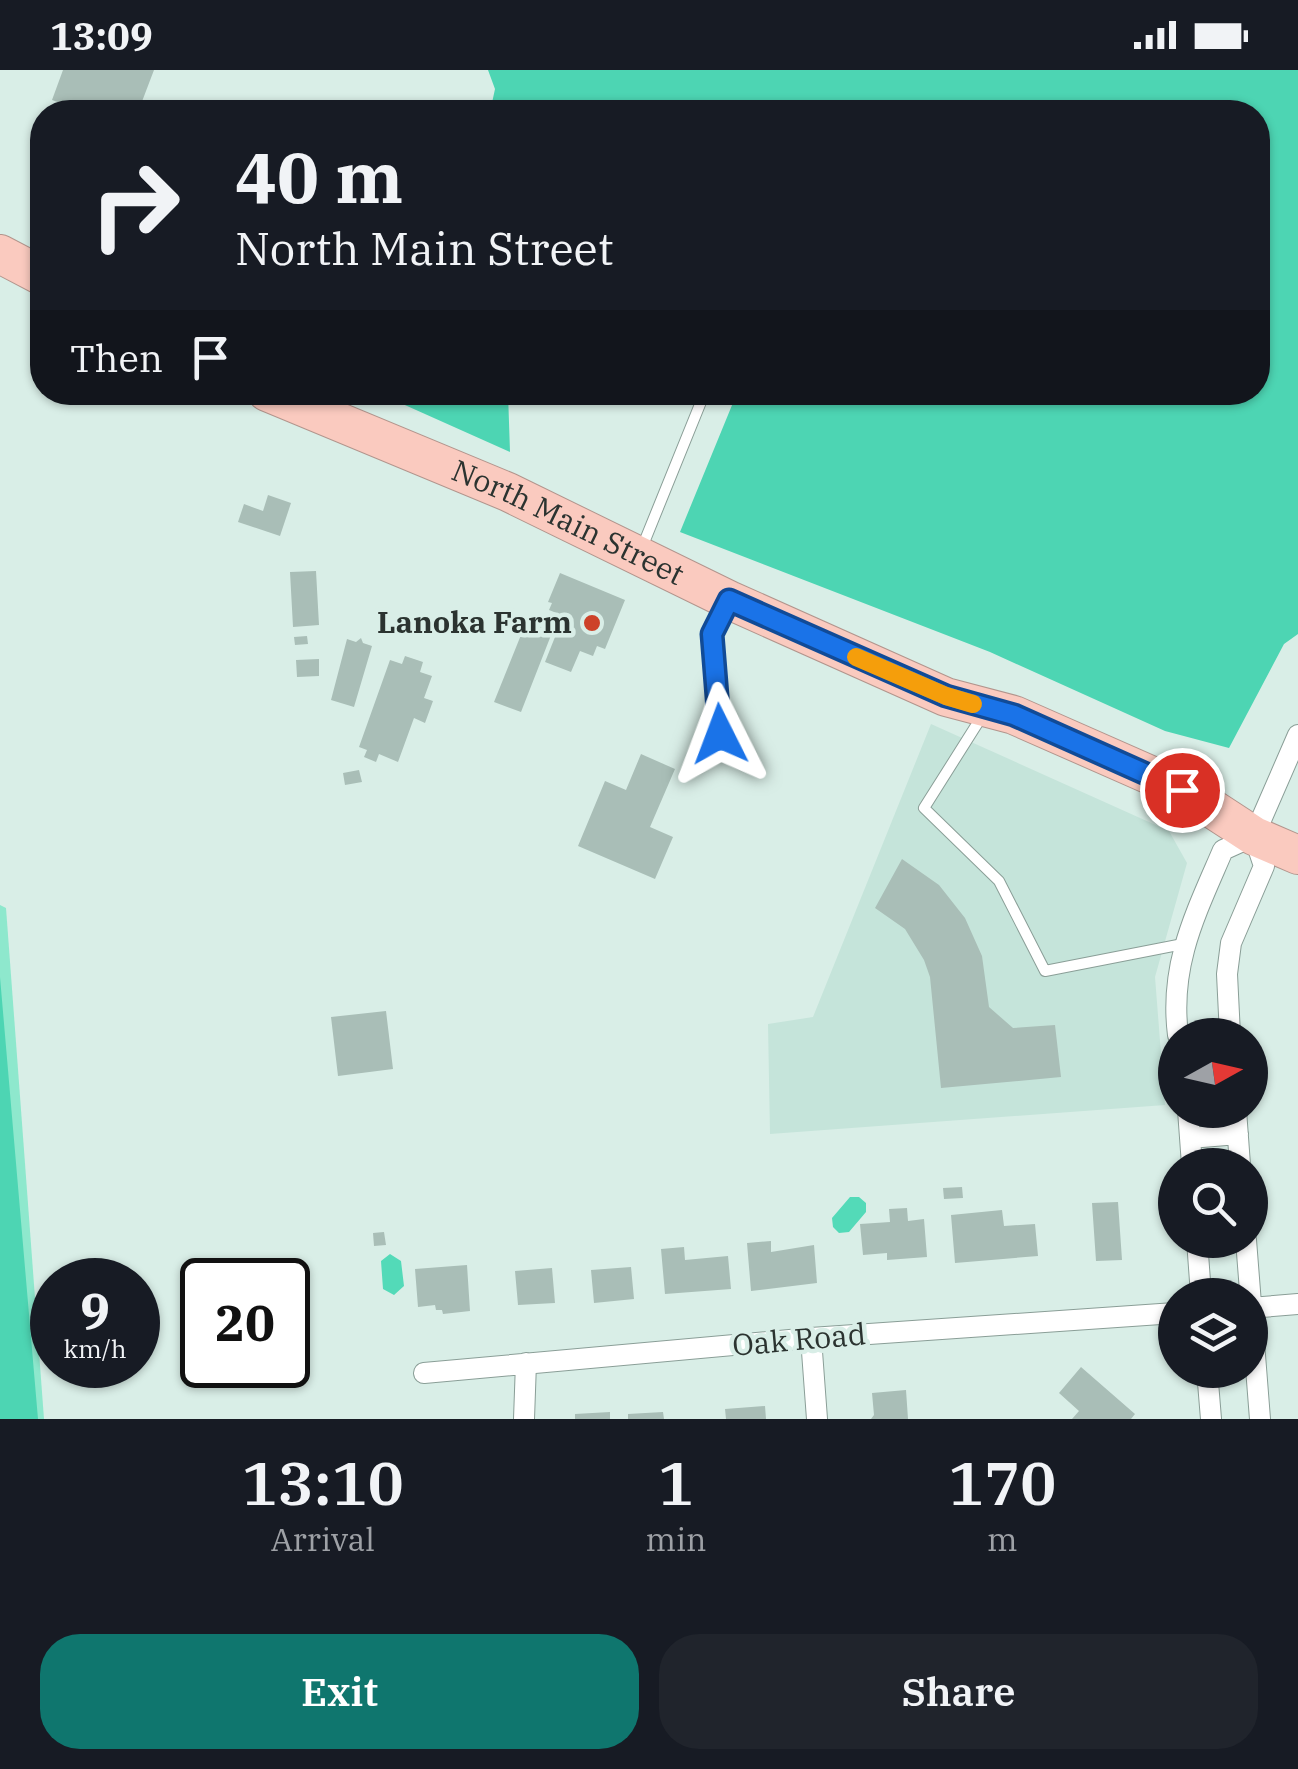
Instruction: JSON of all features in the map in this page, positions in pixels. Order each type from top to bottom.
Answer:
[{"type":"highway","points":[[0,254],[30,270]]},
{"type":"highway","name":"North Main Street","points":[[298,405],[508,492],[729,600],[946,696],[1014,715],[1182,790],[1254,836],[1298,855]]},
{"type":"street","points":[[1229,1018],[1227,974],[1231,943],[1264,866],[1254,836],[1298,735]]},
{"type":"street","points":[[1177,1018],[1176,986],[1183,944],[1222,850],[1254,836]]},
{"type":"street","points":[[1189,1128],[1191,1148]]},
{"type":"street","points":[[1238,1128],[1239,1148]]},
{"type":"street","points":[[1190,1138],[1238,1134]]},
{"type":"street","points":[[1268,1307],[1298,1304]]},
{"type":"street","name":"Oak Road","points":[[424,1374],[811,1338],[1158,1314]]},
{"type":"street","points":[[811,1338],[817,1419]]},
{"type":"street","points":[[524,1419],[526,1363]]},
{"type":"street","points":[[1209,1388],[1212,1419]]},
{"type":"street","points":[[1257,1388],[1260,1419]]},
{"type":"lane","points":[[640,556],[663,490],[700,405]]},
{"type":"lane","points":[[720,734],[712,634],[729,600]]},
{"type":"lane","points":[[987,708],[924,808],[998,881],[1045,972],[1183,944]]},
{"type":"shaded area","points":[[488,70],[1298,70],[1298,634],[1284,644],[1229,748],[1165,731],[990,652],[680,532],[732,405],[1270,405],[1270,100],[493,100],[495,89]]},
{"type":"shaded area","points":[[405,405],[508,405],[510,452]]},
{"type":"shaded area","points":[[931,724],[1169,831],[1187,863],[1155,977],[1158,1106],[770,1134],[768,1024],[813,1017]]},
{"type":"shaded area","points":[[0,905],[6,908],[32,1258],[30,1388],[42,1388],[44,1419],[0,1419]]},
{"type":"shaded area","points":[[0,977],[30,1326],[30,1388],[35,1388],[38,1419],[0,1419]]},
{"type":"shaded area","points":[[850,1197],[859,1197],[866,1203],[866,1212],[849,1232],[839,1233],[832,1218]]},
{"type":"shaded area","points":[[390,1254],[401,1261],[404,1286],[394,1295],[383,1289],[381,1261]]},
{"type":"building","points":[[63,70],[154,70],[143,100],[52,100]]},
{"type":"building","points":[[268,495],[291,503],[280,536],[238,522],[244,504],[263,511]]},
{"type":"building","points":[[316,571],[319,625],[293,627],[290,572]]},
{"type":"building","name":"Lanoka Farm","points":[[560,573],[625,600],[605,649],[597,646],[593,656],[580,651],[571,672],[545,662],[559,627],[565,630],[569,618],[549,610],[552,603],[548,602]]},
{"type":"building","points":[[529,615],[555,625],[521,712],[494,702]]},
{"type":"building","points":[[307,636],[308,644],[295,645],[294,637]]},
{"type":"building","points":[[361,638],[372,646],[354,707],[331,700],[347,639],[356,642]]},
{"type":"building","points":[[405,656],[423,662],[420,672],[432,676],[424,698],[433,701],[425,723],[414,718],[398,762],[379,754],[376,762],[364,757],[367,750],[359,747],[390,660],[402,664]]},
{"type":"building","points":[[319,659],[319,676],[297,677],[296,660]]},
{"type":"building","points":[[641,754],[675,769],[650,827],[673,837],[655,879],[578,846],[605,781],[626,790]]},
{"type":"building","points":[[359,770],[362,782],[345,785],[343,773]]},
{"type":"building","points":[[902,859],[939,885],[965,918],[982,956],[989,1007],[1013,1028],[1055,1025],[1061,1077],[941,1088],[930,977],[924,960],[905,929],[875,908]]},
{"type":"building","points":[[386,1011],[393,1069],[338,1076],[331,1017]]},
{"type":"building","points":[[962,1187],[963,1198],[944,1199],[943,1188]]},
{"type":"building","points":[[1118,1202],[1122,1260],[1096,1261],[1092,1203]]},
{"type":"building","points":[[907,1208],[908,1221],[924,1219],[927,1257],[887,1260],[887,1253],[863,1255],[860,1224],[890,1222],[889,1209]]},
{"type":"building","points":[[1002,1210],[1004,1226],[1035,1224],[1038,1256],[955,1263],[951,1215]]},
{"type":"building","points":[[384,1232],[386,1245],[374,1246],[373,1233]]},
{"type":"building","points":[[771,1241],[771,1252],[814,1245],[817,1283],[751,1291],[747,1243]]},
{"type":"building","points":[[684,1247],[685,1260],[728,1256],[731,1289],[665,1294],[661,1249]]},
{"type":"building","points":[[467,1265],[470,1311],[443,1314],[435,1305],[418,1307],[415,1269]]},
{"type":"building","points":[[631,1267],[634,1299],[594,1303],[591,1270]]},
{"type":"building","points":[[552,1268],[555,1303],[518,1305],[515,1271]]},
{"type":"building","points":[[1081,1367],[1135,1414],[1131,1419],[1072,1419],[1079,1411],[1059,1393]]},
{"type":"building","points":[[906,1390],[908,1419],[871,1419],[872,1393]]},
{"type":"building","points":[[765,1406],[766,1419],[726,1419],[725,1409]]},
{"type":"building","points":[[610,1412],[610,1419],[575,1419],[575,1414]]},
{"type":"building","points":[[663,1412],[664,1419],[628,1419],[628,1414]]},
{"type":"slow traffic","points":[[856,657],[973,704]]},
{"type":"place","name":"Lanoka Farm","points":[[592,623]]},
{"type":"route","points":[[720,734],[712,634],[729,600],[946,696],[1014,715],[1182,790]]}]
